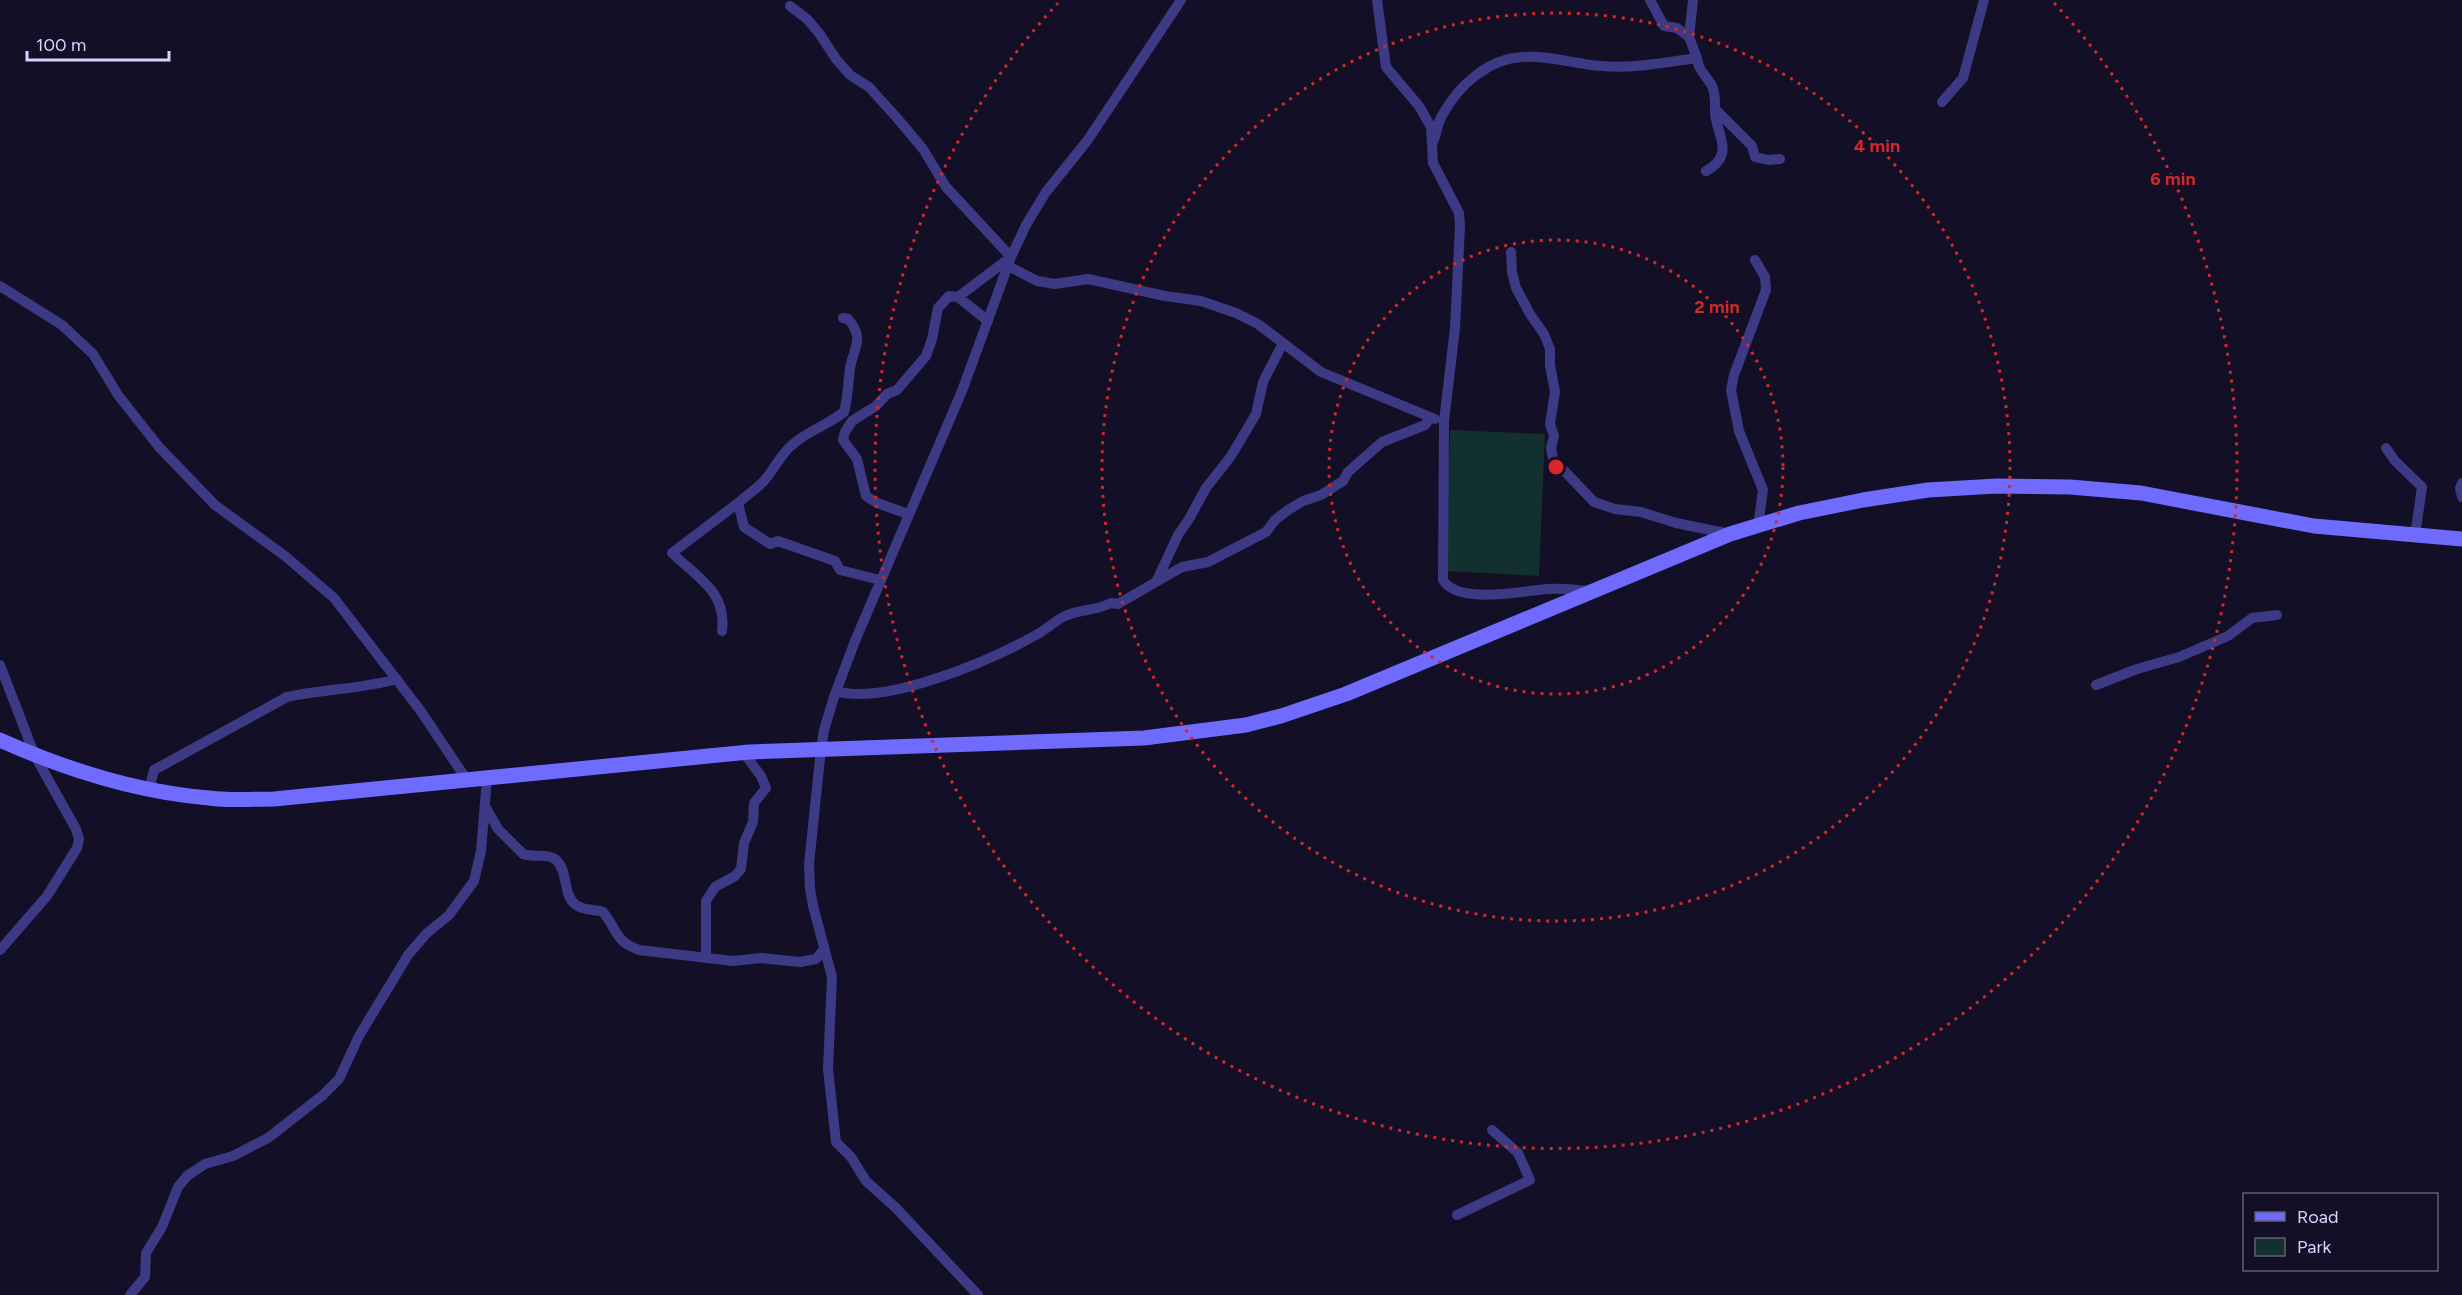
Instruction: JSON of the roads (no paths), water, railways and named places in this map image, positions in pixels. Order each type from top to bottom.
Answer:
[{"type":"main road","points":[[0,740],[76,771],[149,790],[211,799],[274,799],[592,765],[743,752],[1144,738],[1246,725],[1346,694],[1730,534],[1799,513],[1928,490],[2007,486],[2070,487],[2141,493],[2314,526],[2462,540]]},
{"type":"street","points":[[978,1295],[896,1208],[866,1181],[851,1157],[836,1142],[828,1069],[833,990],[830,967],[813,906],[809,864],[821,749],[824,730],[836,691],[880,579],[962,391],[1009,261],[1026,225],[1046,192],[1087,141],[1181,0]]},
{"type":"street","points":[[1377,0],[1386,67],[1426,117],[1431,127],[1433,142],[1432,163],[1459,213],[1455,328],[1444,421],[1445,514],[1442,569],[1447,585],[1462,591],[1486,595],[1550,589],[1593,591]]},
{"type":"street","points":[[1650,0],[1664,26],[1677,28],[1689,37]]},
{"type":"street","points":[[1693,0],[1689,37],[1698,66],[1713,87],[1715,109],[1724,140],[1723,150],[1714,166],[1706,171]]},
{"type":"street","points":[[1942,102],[1963,78],[1984,0]]},
{"type":"street","points":[[790,6],[807,19],[850,75],[869,87],[897,118],[923,149],[946,186],[1009,261],[1037,282],[1055,284],[1088,279],[1202,301],[1236,313],[1258,324],[1321,372],[1430,418],[1444,421]]},
{"type":"street","points":[[1433,142],[1443,114],[1478,72],[1487,66],[1512,58],[1525,57],[1623,67],[1697,58]]},
{"type":"street","points":[[1715,109],[1752,146],[1755,157],[1768,160],[1780,159]]},
{"type":"street","points":[[1511,252],[1516,288],[1544,334],[1550,349],[1550,365],[1555,392],[1550,424],[1554,436],[1551,448],[1553,459],[1594,502],[1730,534]]},
{"type":"street","points":[[1755,260],[1765,277],[1766,290],[1734,375],[1731,390],[1739,431],[1763,490],[1758,527]]},
{"type":"street","points":[[958,297],[1009,261]]},
{"type":"street","points":[[0,286],[62,325],[93,354],[118,395],[159,447],[214,505],[285,556],[334,598],[397,679],[467,780]]},
{"type":"street","points":[[908,514],[877,503],[866,496],[857,459],[843,441],[845,432],[852,421],[876,405],[887,394],[897,390],[926,356],[938,308],[949,296],[958,297],[988,321]]},
{"type":"street","points":[[722,631],[724,617],[719,599],[672,553],[764,481],[774,464],[793,444],[844,412],[850,369],[858,347],[856,329],[848,318],[843,318]]},
{"type":"street","points":[[1157,580],[1178,535],[1206,488],[1231,456],[1256,414],[1263,382],[1283,343]]},
{"type":"street","points":[[836,691],[846,694],[874,693],[925,682],[981,661],[1035,636],[1064,616],[1111,603],[1118,604],[1182,567],[1208,562],[1266,532],[1275,520],[1288,510],[1303,501],[1321,495],[1343,481],[1348,472],[1382,442],[1425,425],[1430,418]]},
{"type":"street","points":[[2386,448],[2422,487],[2415,536]]},
{"type":"street","points":[[2462,483],[2460,488],[2462,497]]},
{"type":"street","points":[[738,503],[744,527],[770,544],[778,541],[836,561],[840,570],[880,579]]},
{"type":"street","points":[[2096,685],[2137,669],[2179,657],[2228,636],[2252,618],[2277,615]]},
{"type":"street","points":[[0,665],[35,756],[76,828],[79,839],[77,848],[47,896],[0,950]]},
{"type":"street","points":[[149,790],[154,770],[287,697],[309,692],[375,685],[397,679]]},
{"type":"street","points":[[706,958],[706,901],[715,886],[735,876],[741,869],[744,843],[753,822],[754,803],[766,788],[761,776],[743,752]]},
{"type":"street","points":[[130,1295],[145,1277],[146,1254],[162,1227],[178,1187],[187,1176],[205,1164],[233,1156],[268,1138],[323,1095],[339,1079],[359,1036],[408,955],[426,934],[449,915],[474,881],[481,851],[487,778]]},
{"type":"street","points":[[486,808],[498,829],[523,855],[552,857],[557,861],[562,868],[573,902],[579,907],[603,912],[619,939],[639,950],[733,961],[770,958],[800,962],[816,959],[824,950]]},
{"type":"street","points":[[1458,1215],[1530,1180],[1518,1153],[1492,1130]]}]
